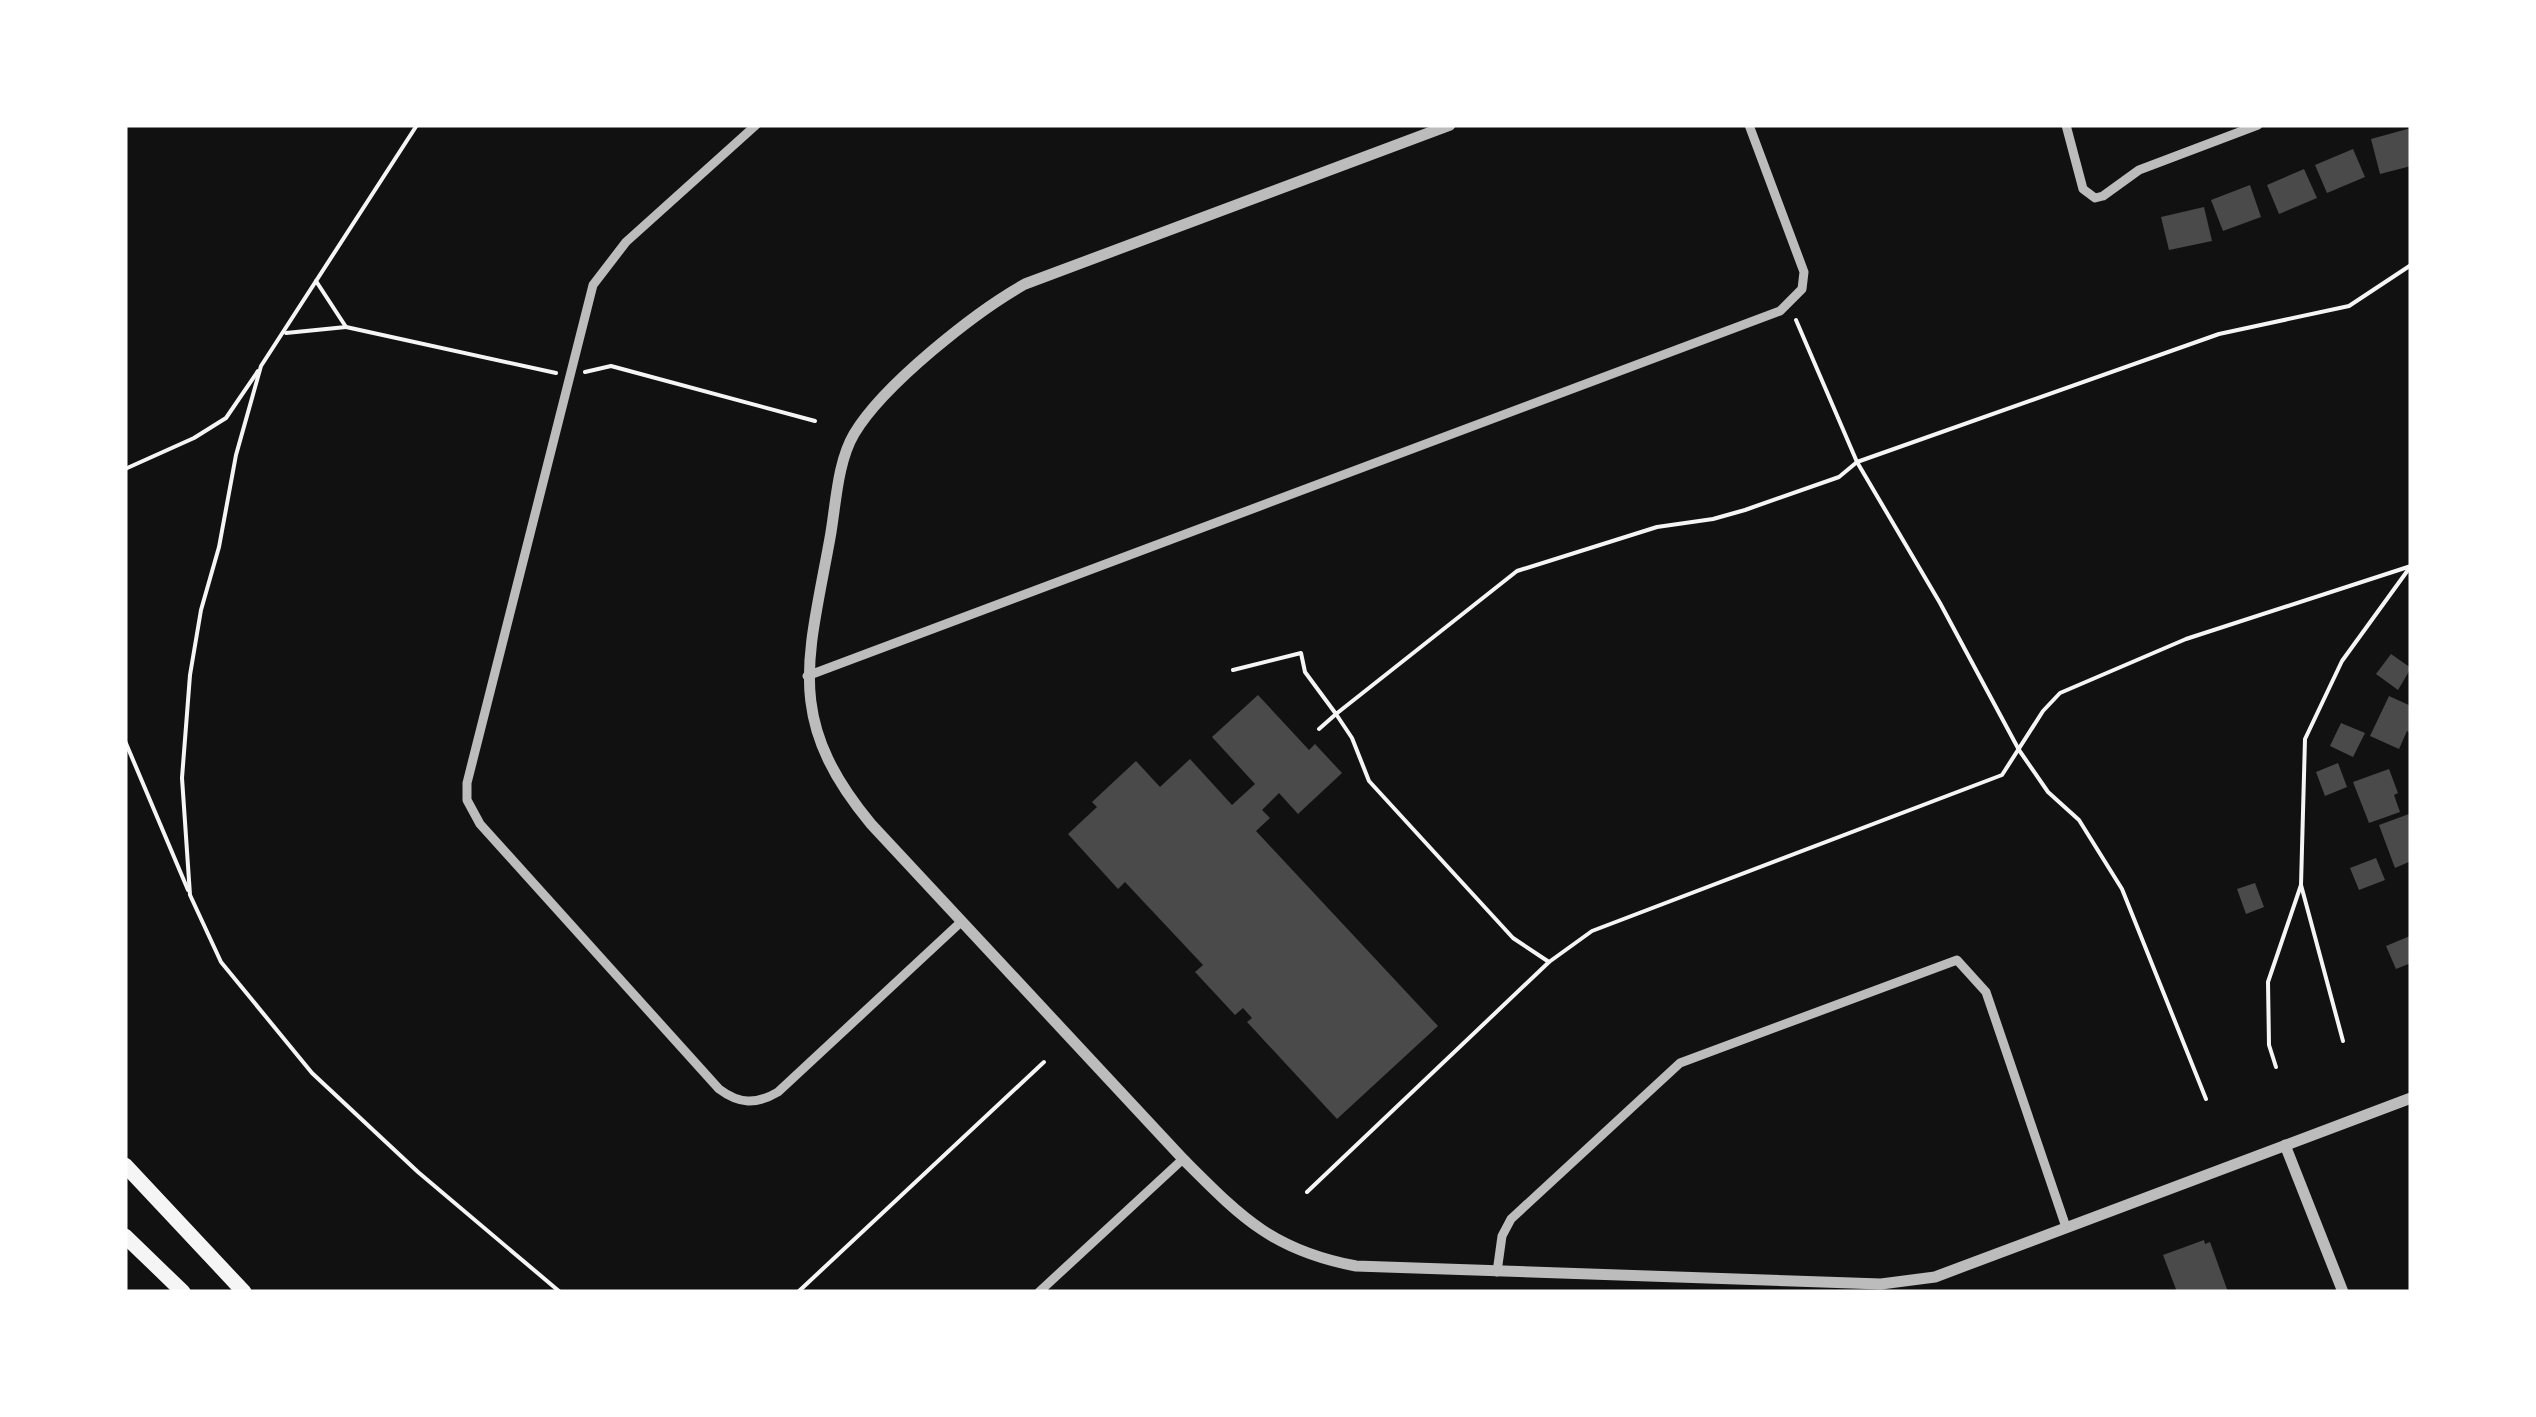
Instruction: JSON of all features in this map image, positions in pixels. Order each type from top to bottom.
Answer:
[{"type":"main road","points":[[125,1165],[244,1292]]},
{"type":"main road","points":[[125,1236],[183,1292]]},
{"type":"street","points":[[756,125],[611,258],[588,296],[466,783],[467,800],[480,824],[720,1089],[741,1101],[751,1102],[778,1092],[962,921]]},
{"type":"street","points":[[1450,125],[1055,270],[998,299],[871,410],[850,440],[807,676],[816,729],[838,781],[871,824],[1183,1159],[1264,1234],[1302,1252],[1356,1266],[1902,1288],[2411,1098]]},
{"type":"street","points":[[807,676],[1789,305],[1802,289],[1800,259],[1749,125]]},
{"type":"street","points":[[2066,125],[2083,189],[2095,198],[2104,196],[2139,170],[2258,125]]},
{"type":"street","points":[[1497,1272],[1502,1236],[1511,1218],[1680,1063],[1957,960],[1986,992],[2066,1227]]},
{"type":"street","points":[[2285,1145],[2343,1292]]},
{"type":"street","points":[[1039,1292],[1183,1159]]},
{"type":"path","points":[[125,469],[194,438],[226,418],[416,125]]},
{"type":"path","points":[[1318,728],[1517,571],[1658,527],[1745,510],[1839,477],[1858,462],[2218,334],[2349,306],[2411,265]]},
{"type":"path","points":[[316,281],[346,327]]},
{"type":"path","points":[[1789,305],[1858,462],[2019,750],[2048,792],[2078,820],[2122,888],[2206,1098]]},
{"type":"path","points":[[284,333],[346,327],[568,376],[611,366],[815,421]]},
{"type":"path","points":[[190,895],[182,778],[190,675],[236,456],[261,366]]},
{"type":"path","points":[[1307,1192],[1548,962],[1592,931],[2002,774],[2042,711],[2060,693],[2186,639],[2411,566]]},
{"type":"path","points":[[2344,1041],[2301,885],[2305,739],[2342,661],[2411,566]]},
{"type":"path","points":[[1232,670],[1300,652],[1305,672],[1352,738],[1369,781],[1513,938],[1548,962]]},
{"type":"path","points":[[125,741],[221,962],[312,1073],[418,1172],[560,1292]]},
{"type":"path","points":[[2276,1066],[2269,1044],[2268,982],[2301,885]]},
{"type":"path","points":[[798,1292],[1044,1062]]},
{"type":"building","points":[[2411,128],[2411,166],[2380,174],[2371,139]]},
{"type":"building","points":[[2353,149],[2365,177],[2327,193],[2315,165]]},
{"type":"building","points":[[2304,169],[2317,198],[2279,214],[2267,185]]},
{"type":"building","points":[[2250,185],[2261,217],[2223,231],[2211,200]]},
{"type":"building","points":[[2204,207],[2212,241],[2169,250],[2161,217]]},
{"type":"building","points":[[2391,654],[2411,668],[2398,690],[2376,674]]},
{"type":"building","points":[[1258,695],[1309,750],[1315,744],[1342,773],[1298,814],[1279,793],[1262,810],[1270,818],[1256,831],[1438,1026],[1337,1119],[1247,1022],[1252,1018],[1243,1008],[1235,1015],[1195,972],[1203,965],[1125,882],[1118,889],[1068,834],[1097,807],[1092,802],[1136,761],[1160,787],[1190,759],[1232,805],[1255,784],[1212,737]]},
{"type":"building","points":[[2389,696],[2411,706],[2411,733],[2407,731],[2399,749],[2370,736]]},
{"type":"building","points":[[2341,723],[2365,733],[2353,757],[2330,746]]},
{"type":"building","points":[[2338,763],[2347,787],[2325,796],[2316,772]]},
{"type":"building","points":[[2389,769],[2400,812],[2369,823],[2353,782]]},
{"type":"building","points":[[2409,814],[2411,861],[2395,868],[2379,825]]},
{"type":"building","points":[[2376,858],[2385,880],[2359,890],[2350,868]]},
{"type":"building","points":[[2255,883],[2264,907],[2246,914],[2237,889]]},
{"type":"building","points":[[2410,936],[2411,963],[2396,969],[2386,946]]},
{"type":"building","points":[[2204,1240],[2205,1244],[2210,1242],[2228,1292],[2177,1292],[2163,1255]]}]
